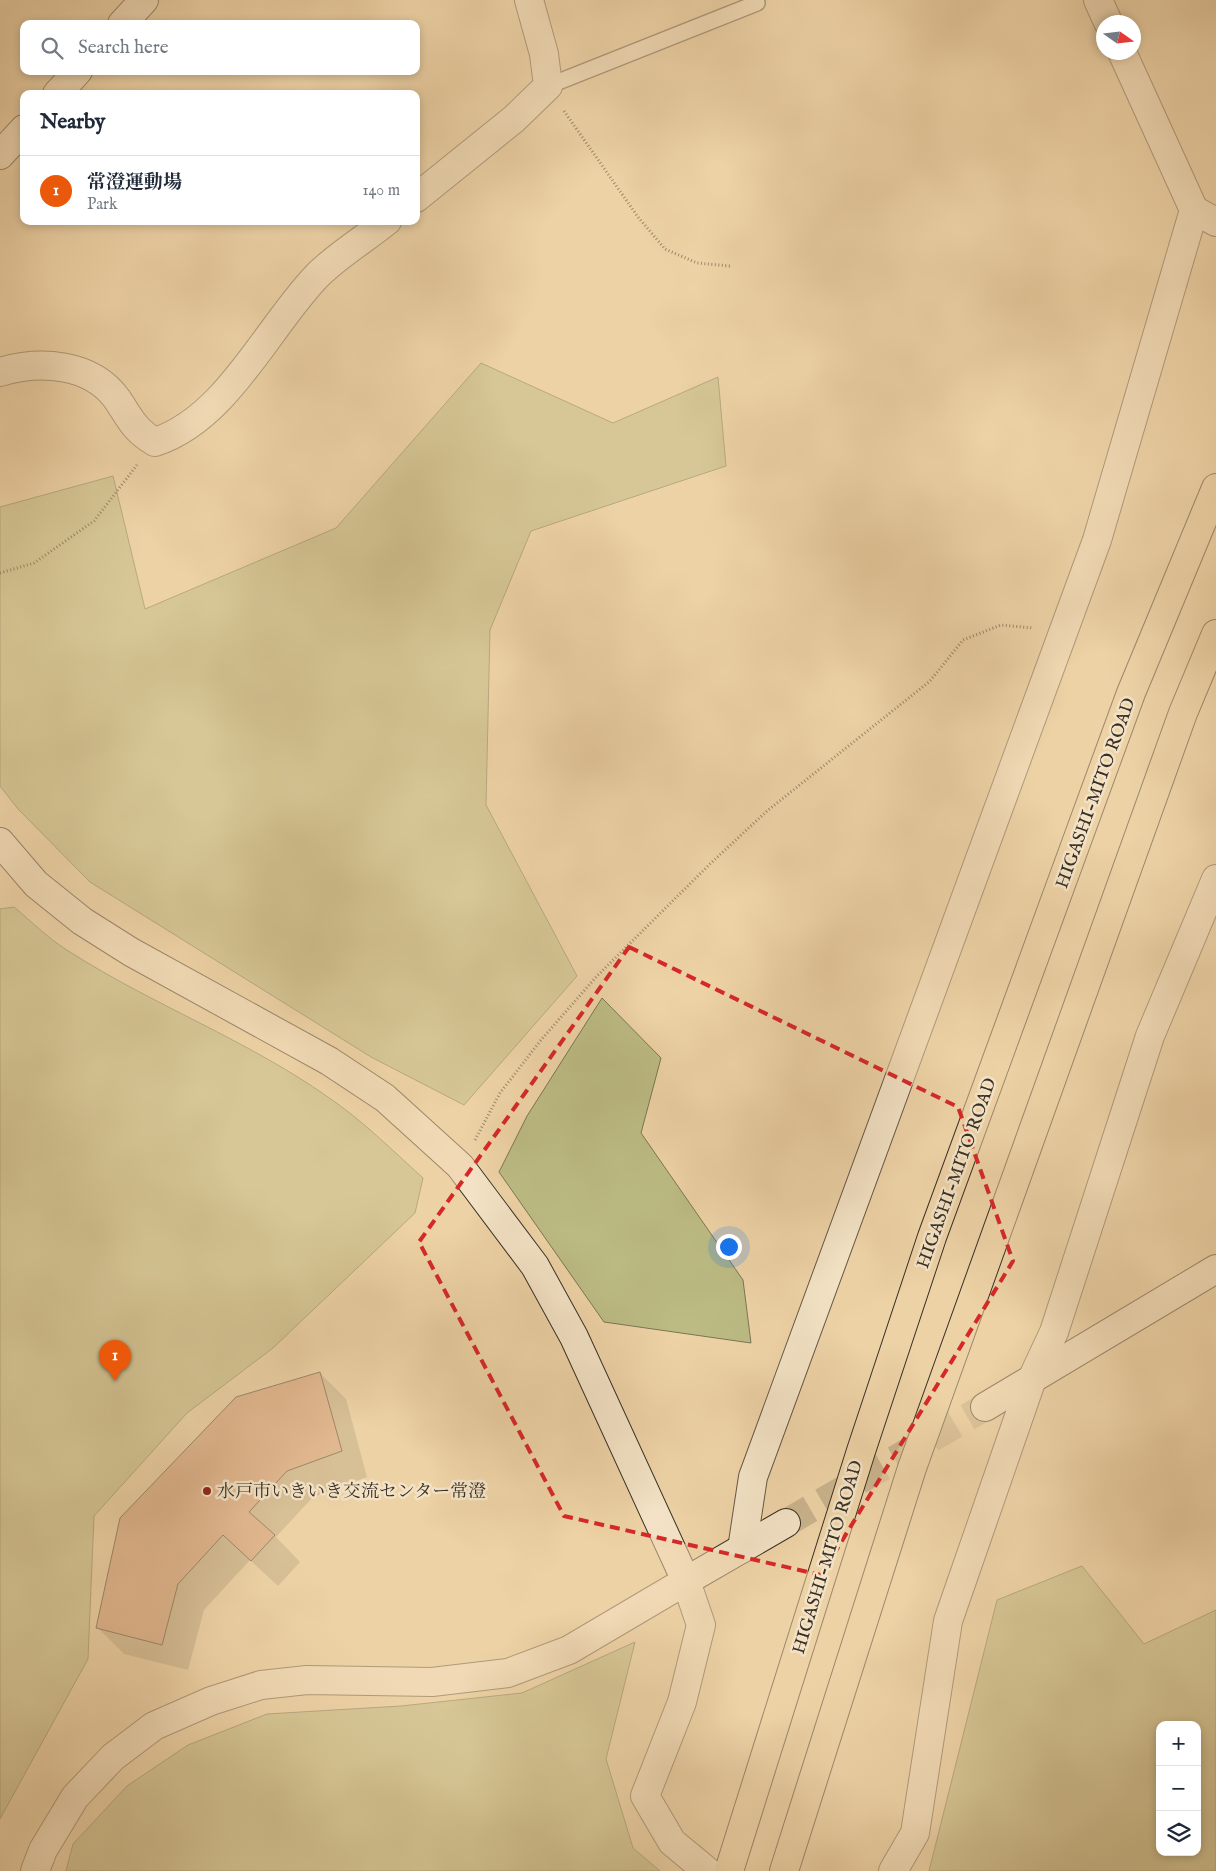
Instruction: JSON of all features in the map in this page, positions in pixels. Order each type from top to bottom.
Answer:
[{"type":"highway","name":"HIGASHI-MITO ROAD","points":[[732,1860],[861,1451],[932,1237],[1131,693],[1216,488]]},
{"type":"highway","points":[[785,1866],[912,1468],[1183,714],[1216,634]]},
{"type":"street","points":[[126,20],[144,0]]},
{"type":"street","points":[[420,195],[514,119],[548,86],[544,54],[529,0]]},
{"type":"street","points":[[1098,0],[1105,15]]},
{"type":"street","points":[[742,1549],[753,1477],[1097,540],[1205,216],[1126,60]]},
{"type":"street","points":[[61,90],[74,75]]},
{"type":"street","points":[[0,155],[20,133]]},
{"type":"street","points":[[0,372],[22,366],[43,365],[78,371],[98,379],[116,398],[133,426],[155,442],[173,436],[185,428],[215,401],[316,276],[382,225]]},
{"type":"street","points":[[0,842],[36,884],[82,921],[130,952],[329,1060],[385,1098],[460,1166],[534,1266],[574,1337],[686,1581],[701,1625],[682,1702],[645,1796],[672,1842],[707,1871]]},
{"type":"street","points":[[893,1871],[915,1833],[948,1621],[1032,1379],[1054,1332],[1150,1036],[1216,879]]},
{"type":"street","points":[[986,1407],[1216,1268]]},
{"type":"street","points":[[35,1871],[43,1850],[74,1797],[113,1757],[154,1726],[211,1701],[261,1685],[307,1680],[432,1682],[508,1673],[569,1650],[786,1523]]},
{"type":"lane","points":[[548,86],[757,3]]},
{"type":"path","points":[[548,86],[578,134],[638,217],[665,249],[697,263],[730,266]]},
{"type":"path","points":[[0,573],[34,563],[94,522],[155,442]]},
{"type":"path","points":[[460,1166],[500,1093],[597,976],[711,863],[767,812],[930,680],[963,640],[1001,625],[1040,629],[1062,636]]},
{"type":"highlighted area","points":[[629,947],[958,1107],[1013,1261],[821,1575],[564,1516],[419,1242]]},
{"type":"shaded area","points":[[481,363],[613,423],[718,377],[726,466],[531,531],[490,630],[486,805],[577,976],[464,1105],[371,1057],[90,882],[18,809],[0,786],[0,507],[113,476],[145,609],[336,528]]},
{"type":"shaded area","points":[[14,907],[70,952],[134,989],[233,1040],[328,1097],[365,1125],[423,1178],[415,1213],[273,1348],[187,1413],[94,1516],[88,1659],[0,1819],[0,909]]},
{"type":"shaded area","points":[[602,998],[661,1058],[641,1133],[743,1280],[751,1343],[604,1322],[499,1172],[527,1116]]},
{"type":"shaded area","points":[[1082,1566],[1144,1644],[1216,1610],[1216,1871],[929,1871],[997,1600]]},
{"type":"shaded area","points":[[635,1642],[606,1759],[633,1848],[660,1871],[66,1871],[73,1844],[127,1786],[188,1745],[267,1714],[401,1706],[522,1693]]},
{"type":"building","name":"水戸市いきいき交流センター常澄","points":[[320,1372],[342,1451],[287,1471],[249,1512],[275,1535],[251,1561],[223,1535],[178,1584],[162,1645],[96,1628],[120,1518],[236,1397]]},
{"type":"tunnel","points":[[786,1523],[985,1407]]},
{"type":"place","name":"常澄運動場","points":[[115,1381]]},
{"type":"place","name":"水戸市いきいき交流センター常澄","points":[[207,1491]]}]
